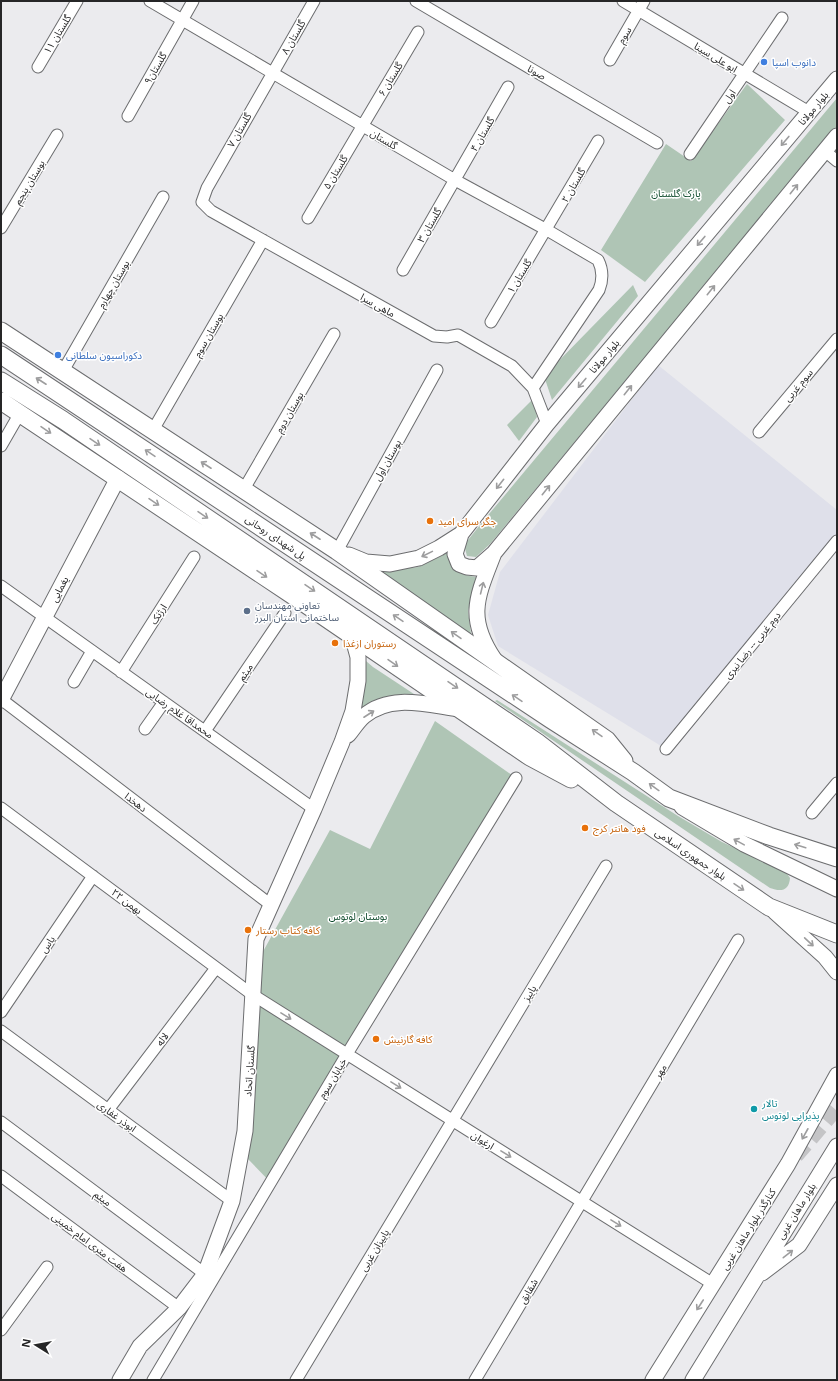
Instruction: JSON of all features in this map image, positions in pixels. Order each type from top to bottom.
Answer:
[{"type":"main road","name":"بلوار مولانا","points":[[337,551],[366,562],[390,564],[419,558],[440,548],[461,534],[547,424],[837,79]]},
{"type":"main road","points":[[461,534],[455,554],[459,564],[477,568],[494,553],[837,136]]},
{"type":"main road","points":[[1,331],[337,551],[607,740],[633,772],[706,823],[744,844],[837,889]]},
{"type":"main road","name":"پل شهدای روحانی","points":[[1,355],[550,719],[633,772]]},
{"type":"main road","name":"بلوار جمهوری اسلامی","points":[[1,381],[63,420],[537,742],[616,803],[769,907],[837,934]]},
{"type":"main road","points":[[1,401],[352,635],[530,757],[616,803]]},
{"type":"main road","name":"یغمایی","points":[[1,699],[118,478]]},
{"type":"main road","points":[[494,553],[482,585],[476,615],[477,626],[483,643],[496,663]]},
{"type":"main road","points":[[342,742],[353,711],[358,681],[358,657],[352,635]]},
{"type":"main road","points":[[342,742],[364,716],[386,703],[408,702],[460,709]]},
{"type":"main road","name":"گلستان اتحاد","points":[[120,1380],[140,1346],[179,1308],[205,1274],[232,1202],[245,1131],[256,939],[342,742]]},
{"type":"main road","points":[[669,798],[769,836],[833,855]]},
{"type":"main road","points":[[769,907],[825,957],[837,972]]},
{"type":"main road","name":"کنارگذر بلوار ماهان غربی","points":[[653,1380],[788,1164],[837,1076]]},
{"type":"main road","name":"بلوار ماهان غربی","points":[[693,1380],[837,1146]]},
{"type":"main road","name":"بلوار ماهان غربی","points":[[756,1277],[799,1245],[837,1185]]},
{"type":"main road","points":[[666,1380],[689,1322]]},
{"type":"street","name":"گلستان ۱۱","points":[[38,67],[77,1]]},
{"type":"street","name":"گلستان","points":[[150,1],[455,180],[547,230],[598,260],[602,268],[601,284],[533,388]]},
{"type":"street","name":"گلستان۹","points":[[128,116],[193,1]]},
{"type":"street","name":"گلستان ۸","points":[[272,73],[314,1]]},
{"type":"street","name":"صونا","points":[[416,1],[657,143]]},
{"type":"street","name":"ابو علی سینا","points":[[623,1],[642,6],[745,74],[810,112]]},
{"type":"street","name":"سوم","points":[[610,60],[642,6]]},
{"type":"street","name":"اول","points":[[690,154],[782,18]]},
{"type":"street","name":"گلستان ۶","points":[[362,126],[418,32]]},
{"type":"street","name":"گلستان ۷","points":[[206,188],[272,73]]},
{"type":"street","name":"گلستان ۴","points":[[455,180],[508,87]]},
{"type":"street","name":"گلستان ۵","points":[[308,218],[362,126]]},
{"type":"street","name":"بوستان پنجم","points":[[1,228],[57,135]]},
{"type":"street","name":"گلستان ۲","points":[[547,230],[598,141]]},
{"type":"street","points":[[825,151],[837,161]]},
{"type":"street","name":"گلستان ۳","points":[[403,270],[455,180]]},
{"type":"street","name":"ماهی سرا","points":[[206,188],[202,202],[205,207],[434,336],[447,337],[458,335],[512,366],[533,388],[547,424]]},
{"type":"street","name":"بوستان چهارم","points":[[62,371],[163,197]]},
{"type":"street","name":"گلستان ۱","points":[[491,322],[547,230]]},
{"type":"street","name":"بوستان سوم","points":[[153,430],[263,240]]},
{"type":"street","name":"بوستان دوم","points":[[244,489],[334,334]]},
{"type":"street","name":"سوم غربی","points":[[759,432],[837,338]]},
{"type":"street","name":"بوستان اول","points":[[337,551],[437,370]]},
{"type":"street","points":[[1,446],[20,414]]},
{"type":"street","name":"دوم غربی -- رضا نیری","points":[[666,749],[837,541]]},
{"type":"street","name":"ارژنک","points":[[121,672],[194,557]]},
{"type":"street","name":"محمداقا غلام رضایی","points":[[1,586],[314,809]]},
{"type":"street","name":"میثم","points":[[205,731],[285,613]]},
{"type":"street","points":[[74,682],[92,651]]},
{"type":"street","name":"دهخدا","points":[[1,699],[271,905]]},
{"type":"street","points":[[145,729],[164,702]]},
{"type":"street","name":"خیابان سوم","points":[[153,1380],[347,1054],[516,778]]},
{"type":"street","points":[[812,813],[837,782]]},
{"type":"street","name":"۲۲ بهمن","points":[[1,808],[253,995]]},
{"type":"street","name":"پاییز","points":[[452,1121],[606,866]]},
{"type":"street","name":"یاس","points":[[1,1012],[93,876]]},
{"type":"street","name":"مهر","points":[[581,1202],[738,940]]},
{"type":"street","name":"لاله","points":[[108,1110],[216,968]]},
{"type":"street","name":"ارغوان","points":[[253,995],[713,1284]]},
{"type":"street","name":"ابوذر غفاری","points":[[1,1031],[232,1202]]},
{"type":"street","name":"پاییزان غربی","points":[[296,1380],[452,1121]]},
{"type":"street","name":"میثم","points":[[1,1122],[205,1274]]},
{"type":"street","name":"هفت متری امام خمینی","points":[[1,1176],[179,1308]]},
{"type":"street","name":"شقایق","points":[[475,1380],[581,1202]]},
{"type":"street","points":[[1,1330],[47,1268]]},
{"type":"shaded area","points":[[658,365],[837,510],[837,541],[666,749],[498,646],[488,615],[500,572]]},
{"type":"green space","name":"پارک گلستان","points":[[747,84],[785,120],[645,282],[601,250],[666,144],[691,161]]},
{"type":"green space","points":[[837,98],[837,126],[490,544],[476,557],[467,556],[464,545],[484,520]]},
{"type":"green space","points":[[633,285],[638,296],[552,400],[544,376]]},
{"type":"green space","points":[[533,399],[537,417],[519,441],[507,425]]},
{"type":"green space","points":[[449,552],[457,571],[465,575],[477,577],[468,611],[472,641],[374,572],[418,567]]},
{"type":"green space","points":[[366,661],[417,696],[416,698],[398,696],[386,697],[361,711],[359,709]]},
{"type":"green space","points":[[497,700],[678,816],[722,842],[785,871],[790,878],[788,886],[781,890],[770,888],[495,701]]},
{"type":"green space","name":"بوستان لوتوس","points":[[435,721],[516,778],[274,1186],[248,1159],[259,1031],[260,957],[330,830],[370,849]]},
{"type":"tunnel","points":[[796,1156],[837,1108]]},
{"type":"place","name":"دانوب اسپا","points":[[764,62]]},
{"type":"place","name":"دکوراسیون سلطانی","points":[[58,355]]},
{"type":"place","name":"جگر سرای امید","points":[[430,521]]},
{"type":"place","name":"تعاونی مهندسان ساختمانی استان البرز","points":[[247,611]]},
{"type":"place","name":"رستوران ازغذا","points":[[335,643]]},
{"type":"place","name":"فود هانتر کرج","points":[[585,828]]},
{"type":"place","name":"کافه کتاب رستار","points":[[248,930]]},
{"type":"place","name":"کافه گارنیش","points":[[376,1039]]},
{"type":"place","name":"تالار پذیرایی لوتوس","points":[[754,1109]]}]
